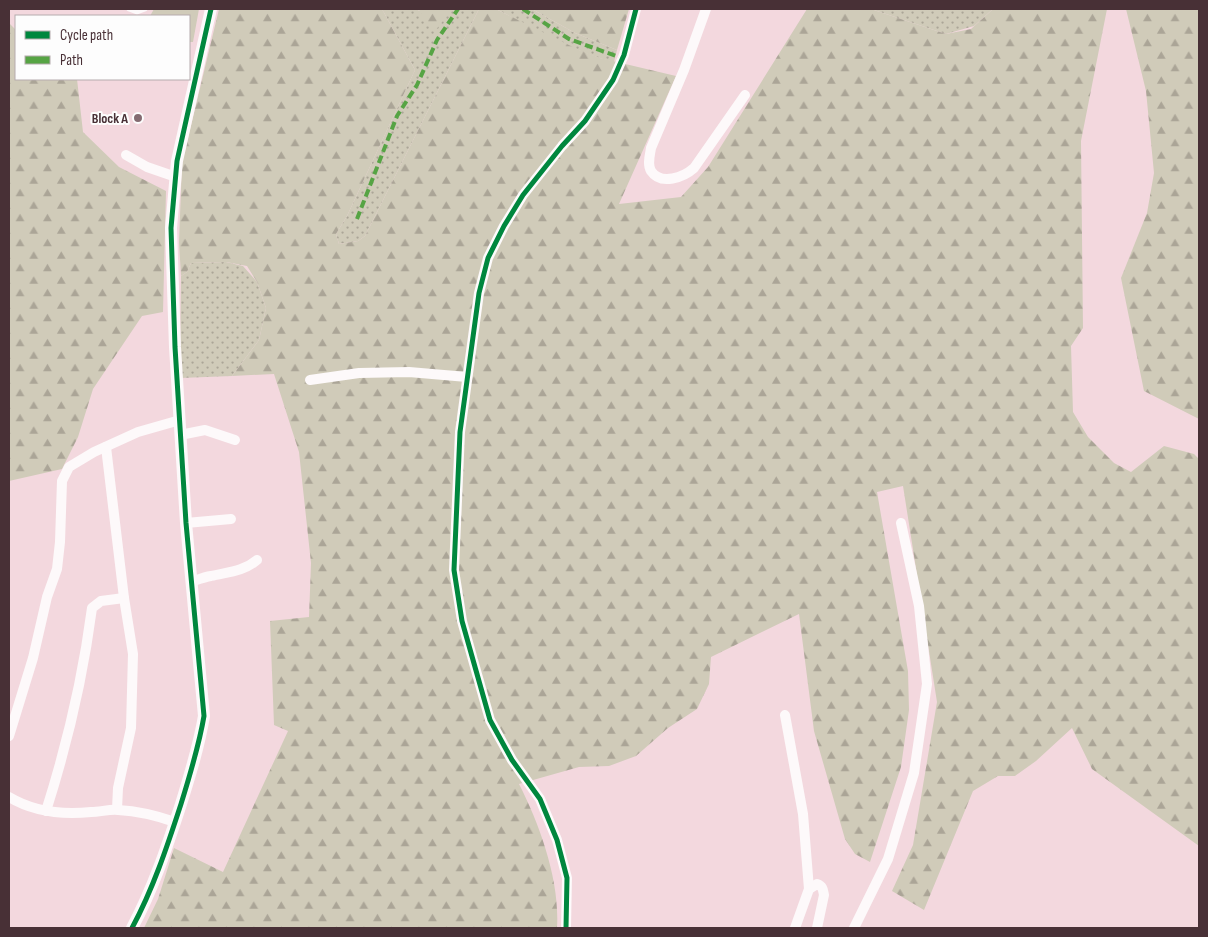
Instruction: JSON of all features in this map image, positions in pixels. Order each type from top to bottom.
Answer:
[{"type":"street","points":[[132,928],[150,892],[175,822],[199,744],[204,716],[186,523],[175,346],[171,228],[177,161],[210,9]]},
{"type":"street","points":[[566,928],[567,878],[557,840],[540,799],[512,760],[490,720],[462,621],[454,570],[460,432],[479,293],[488,258],[504,226],[523,195],[562,146],[585,121],[613,80],[624,55],[636,9]]},
{"type":"street","points":[[706,9],[684,70],[651,148],[648,161],[651,171],[664,179],[686,176],[694,168],[745,95]]},
{"type":"street","points":[[126,155],[147,167],[176,177]]},
{"type":"street","points":[[310,380],[359,373],[408,372],[467,376]]},
{"type":"street","points":[[9,736],[33,658],[47,597],[58,569],[62,482],[65,474],[69,467],[106,446],[138,432],[180,420]]},
{"type":"street","points":[[180,434],[205,430],[235,440]]},
{"type":"street","points":[[106,446],[124,598],[133,654],[131,728],[118,788],[117,809]]},
{"type":"street","points":[[186,523],[231,519]]},
{"type":"street","points":[[854,928],[888,859],[914,773],[927,684],[919,606],[901,523]]},
{"type":"street","points":[[191,582],[211,575],[232,573],[250,566],[257,560]]},
{"type":"street","points":[[46,811],[60,766],[86,650],[92,608],[101,601],[124,598]]},
{"type":"street","points":[[785,715],[803,814],[809,889],[795,928]]},
{"type":"street","points":[[9,797],[21,805],[46,811],[75,814],[117,809],[175,822]]},
{"type":"street","points":[[809,889],[817,884],[824,890],[817,928]]},
{"type":"lane","points":[[129,9],[138,12],[145,9]]},
{"type":"green space","points":[[154,9],[199,9],[193,42],[190,42],[190,15],[151,15]]},
{"type":"green space","points":[[219,9],[382,9],[415,70],[347,216],[336,234],[339,244],[358,241],[365,236],[479,9],[496,9],[579,50],[600,58],[676,76],[619,204],[681,197],[708,167],[807,9],[871,9],[946,34],[971,29],[993,9],[1107,9],[1081,141],[1083,328],[1071,346],[1073,412],[1088,437],[1114,463],[1131,472],[1164,446],[1194,454],[1199,459],[1199,846],[1092,769],[1072,728],[1036,761],[1015,776],[998,776],[973,791],[924,910],[892,891],[913,845],[937,702],[903,486],[877,492],[908,671],[909,710],[901,767],[870,862],[855,854],[845,839],[814,731],[799,614],[711,657],[709,684],[697,709],[668,728],[636,756],[609,766],[579,767],[519,784],[534,817],[547,854],[555,891],[557,928],[144,928],[158,899],[174,848],[223,872],[288,731],[274,725],[270,621],[309,617],[311,563],[299,452],[274,374],[232,376],[259,340],[266,308],[257,282],[247,266],[226,262],[191,263],[187,272],[181,276],[179,242],[182,163]]},
{"type":"green space","points":[[382,9],[418,9],[419,11],[479,9],[365,236],[358,241],[339,244],[336,234],[347,216],[415,70]]},
{"type":"green space","points":[[418,9],[452,9],[435,31]]},
{"type":"green space","points":[[496,9],[532,9],[575,33],[617,50],[614,62],[569,46]]},
{"type":"green space","points":[[532,9],[629,9],[617,50],[575,33]]},
{"type":"green space","points":[[871,9],[993,9],[974,26],[946,34]]},
{"type":"green space","points":[[1126,9],[1199,9],[1199,419],[1144,391],[1121,278],[1147,213],[1154,173],[1146,91]]},
{"type":"green space","points":[[9,23],[15,29],[15,80],[77,80],[83,132],[119,167],[166,191],[163,312],[142,316],[93,389],[78,437],[62,469],[9,481]]},
{"type":"green space","points":[[226,262],[243,266],[257,282],[266,308],[259,340],[232,376],[180,378],[181,276],[187,272],[191,263]]},
{"type":"marked path","points":[[357,219],[397,116],[417,85],[437,40],[458,9]]},
{"type":"marked path","points":[[523,9],[569,39],[619,57]]},
{"type":"cycle path","points":[[132,928],[153,883],[181,804],[200,738],[204,716],[186,523],[175,347],[171,228],[177,161],[211,9]]},
{"type":"cycle path","points":[[566,928],[567,878],[557,840],[540,799],[512,760],[490,720],[462,621],[454,570],[460,432],[479,293],[488,258],[504,226],[523,195],[562,146],[585,121],[613,80],[624,55],[636,9]]},
{"type":"place","name":"Block A","points":[[138,118]]}]
